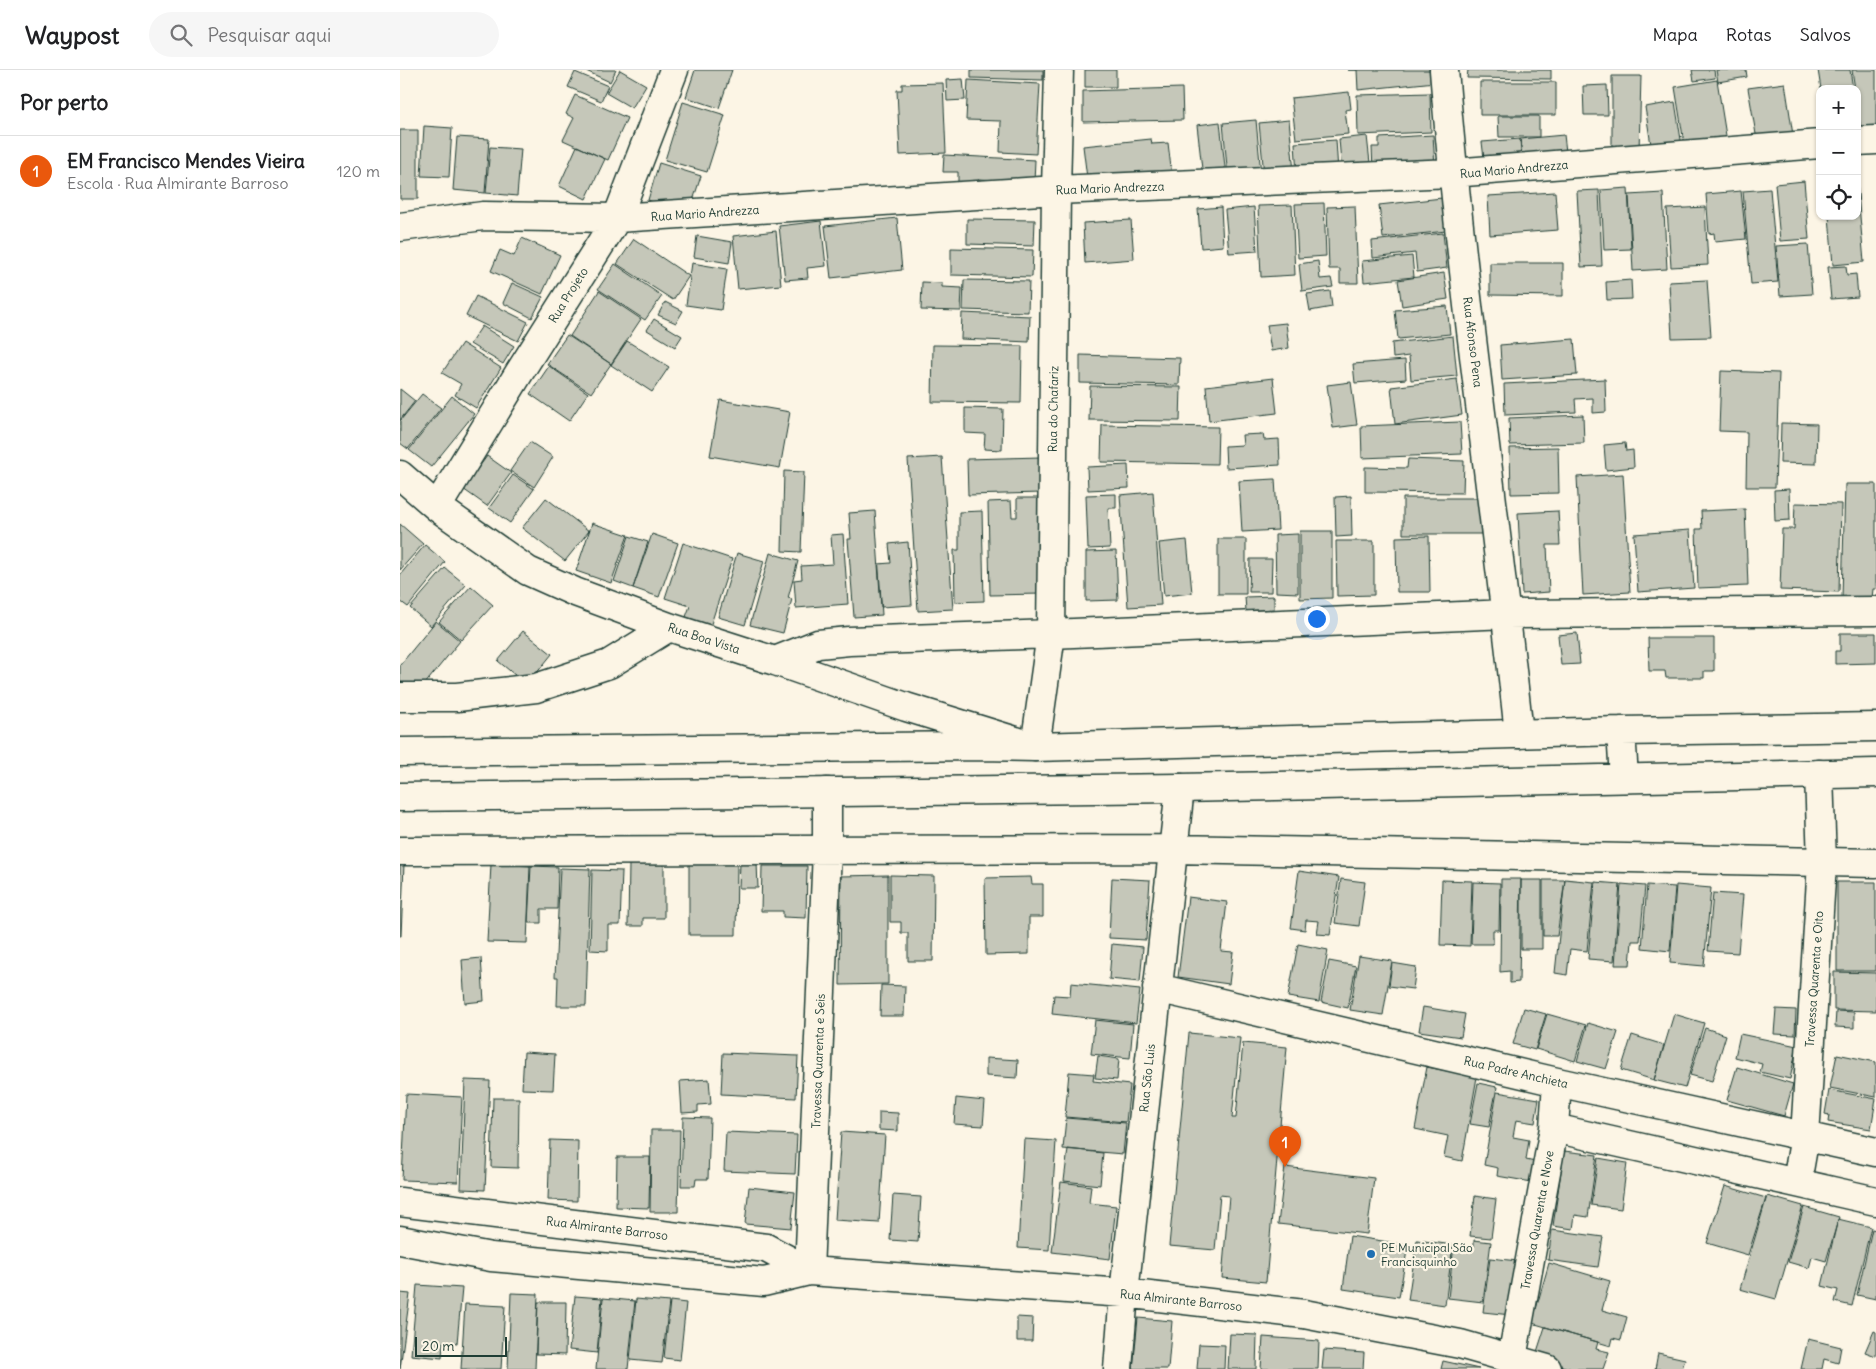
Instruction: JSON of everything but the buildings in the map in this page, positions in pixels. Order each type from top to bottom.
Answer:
[{"type":"street","name":"Rua Projeto","points":[[436,507],[617,218],[674,70]]},
{"type":"street","name":"Rua do Chafariz","points":[[1032,789],[1035,747],[1051,634],[1059,70]]},
{"type":"street","name":"Rua Afonso Pena","points":[[1444,70],[1452,174],[1519,734]]},
{"type":"street","points":[[1861,141],[1876,140]]},
{"type":"street","name":"Rua Mario Andrezza","points":[[400,227],[483,216],[617,218],[1056,190],[1452,174],[1816,144]]},
{"type":"street","name":"Rua Boa Vista","points":[[400,475],[436,507],[528,571],[575,592],[669,627],[1035,747]]},
{"type":"street","points":[[775,661],[818,644],[849,640],[1051,634],[1506,614],[1876,612]]},
{"type":"street","points":[[400,697],[457,697],[536,688],[609,664],[669,627]]},
{"type":"street","points":[[400,752],[1035,747],[1621,731],[1876,727]]},
{"type":"street","points":[[1621,731],[1624,778]]},
{"type":"street","points":[[400,798],[1180,788],[1876,773]]},
{"type":"street","name":"Travessa Quarenta e Oito","points":[[1797,1182],[1804,1136],[1822,863],[1819,774]]},
{"type":"street","name":"Rua São Luis","points":[[1118,1369],[1124,1293],[1180,788]]},
{"type":"street","name":"Travessa Quarenta e Seis","points":[[810,1271],[827,851],[827,792]]},
{"type":"street","points":[[400,851],[1173,849],[1876,863]]},
{"type":"street","name":"Rua Padre Anchieta","points":[[1157,988],[1557,1082],[1876,1152]]},
{"type":"street","name":"Travessa Quarenta e Nove","points":[[1512,1358],[1554,1128],[1557,1082]]},
{"type":"street","points":[[1554,1128],[1876,1201]]},
{"type":"street","name":"Rua Almirante Barroso","points":[[400,1202],[766,1248],[810,1271]]},
{"type":"street","name":"Rua Almirante Barroso","points":[[400,1240],[492,1256],[764,1282],[810,1271],[1124,1293],[1304,1314],[1460,1344],[1547,1369]]},
{"type":"place","name":"EM Francisco Mendes Vieira","points":[[1285,1167]]},
{"type":"place","name":"PE Municipal São Francisquinho","points":[[1371,1254]]}]
